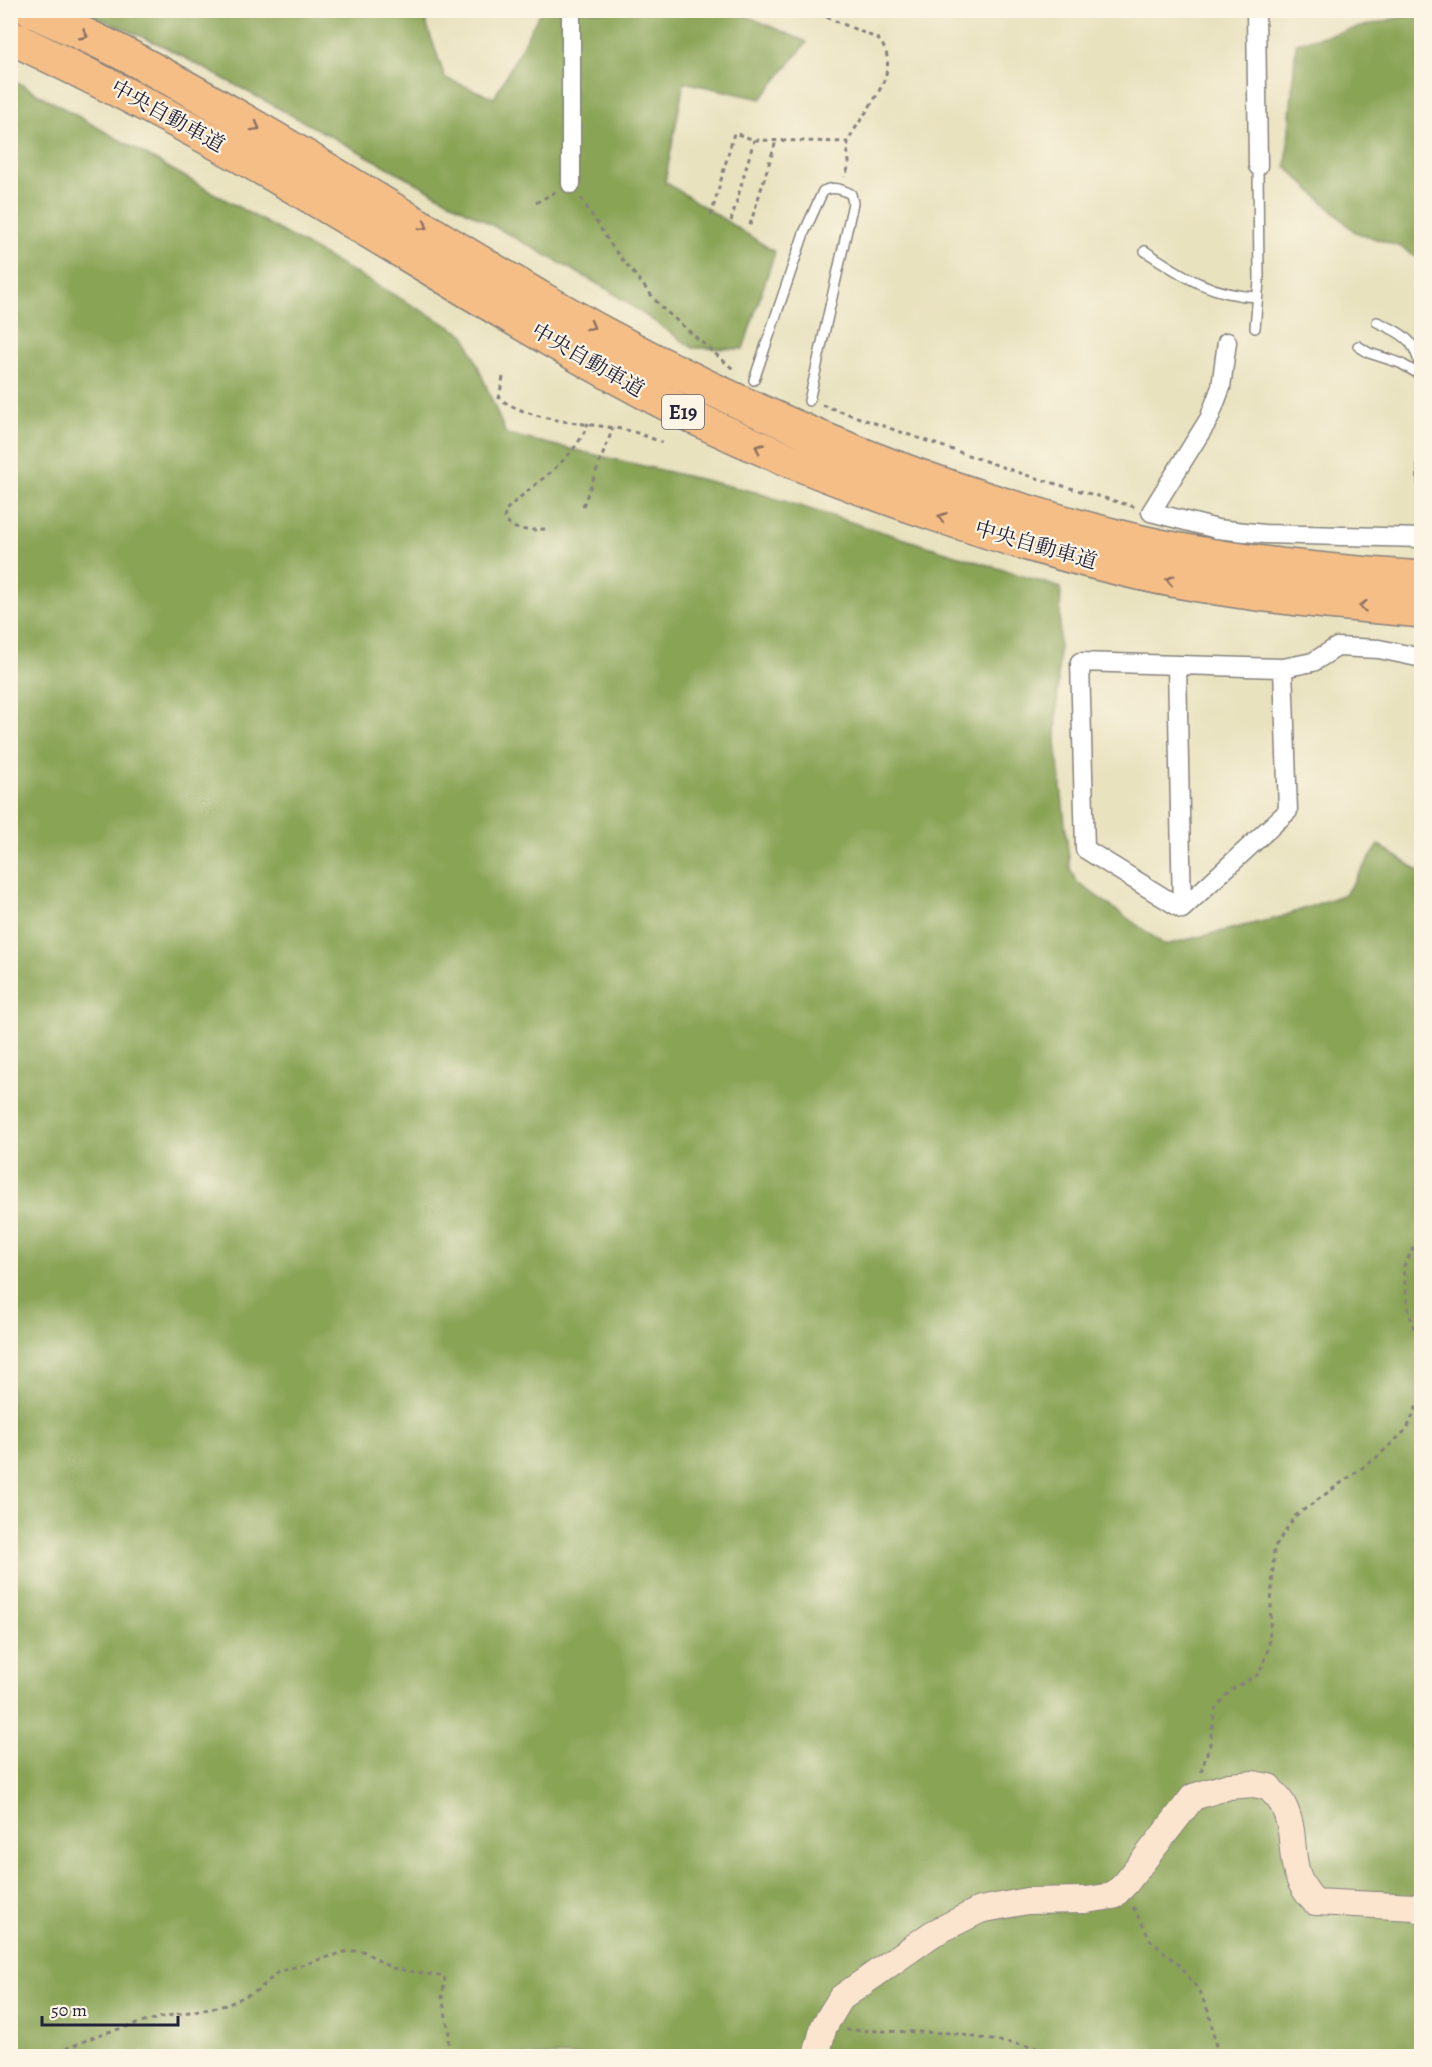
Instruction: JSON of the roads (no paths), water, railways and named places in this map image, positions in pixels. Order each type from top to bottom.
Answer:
[{"type":"highway","name":"中央自動車道","points":[[31,10],[148,66],[399,212],[542,299],[624,344],[789,424],[873,459],[1005,506],[1114,536],[1218,557],[1322,571],[1422,578]]},
{"type":"highway","name":"中央自動車道","points":[[10,37],[131,95],[243,158],[610,374],[774,454],[879,495],[995,535],[1103,565],[1195,585],[1287,599],[1422,611]]},
{"type":"street","points":[[571,10],[571,184]]},
{"type":"street","points":[[1256,10],[1258,166]]},
{"type":"street","points":[[1227,342],[1221,387],[1209,419],[1152,512],[1216,528],[1264,534],[1422,538]]},
{"type":"street","points":[[1182,909],[1085,849],[1080,662],[1283,668],[1313,662],[1337,647],[1378,649],[1422,658]]},
{"type":"street","points":[[1177,665],[1182,909]]},
{"type":"street","points":[[1182,909],[1288,811],[1283,668]]},
{"type":"street","points":[[816,2056],[823,2029],[841,1998],[932,1934],[980,1910],[1027,1901],[1095,1899],[1113,1896],[1193,1797],[1229,1786],[1253,1784],[1269,1787],[1283,1805],[1290,1830],[1294,1869],[1303,1890],[1315,1902],[1397,1906],[1422,1911]]},
{"type":"lane","points":[[1255,328],[1258,166]]},
{"type":"lane","points":[[754,380],[804,233],[823,191],[830,188],[841,189],[851,194],[853,202],[809,401]]},
{"type":"lane","points":[[1145,250],[1208,289],[1234,296],[1257,297]]},
{"type":"lane","points":[[1377,322],[1396,331],[1416,348],[1422,376]]},
{"type":"lane","points":[[1358,346],[1369,353],[1400,363],[1422,376]]},
{"type":"lane","points":[[1422,444],[1419,477],[1422,483]]}]
